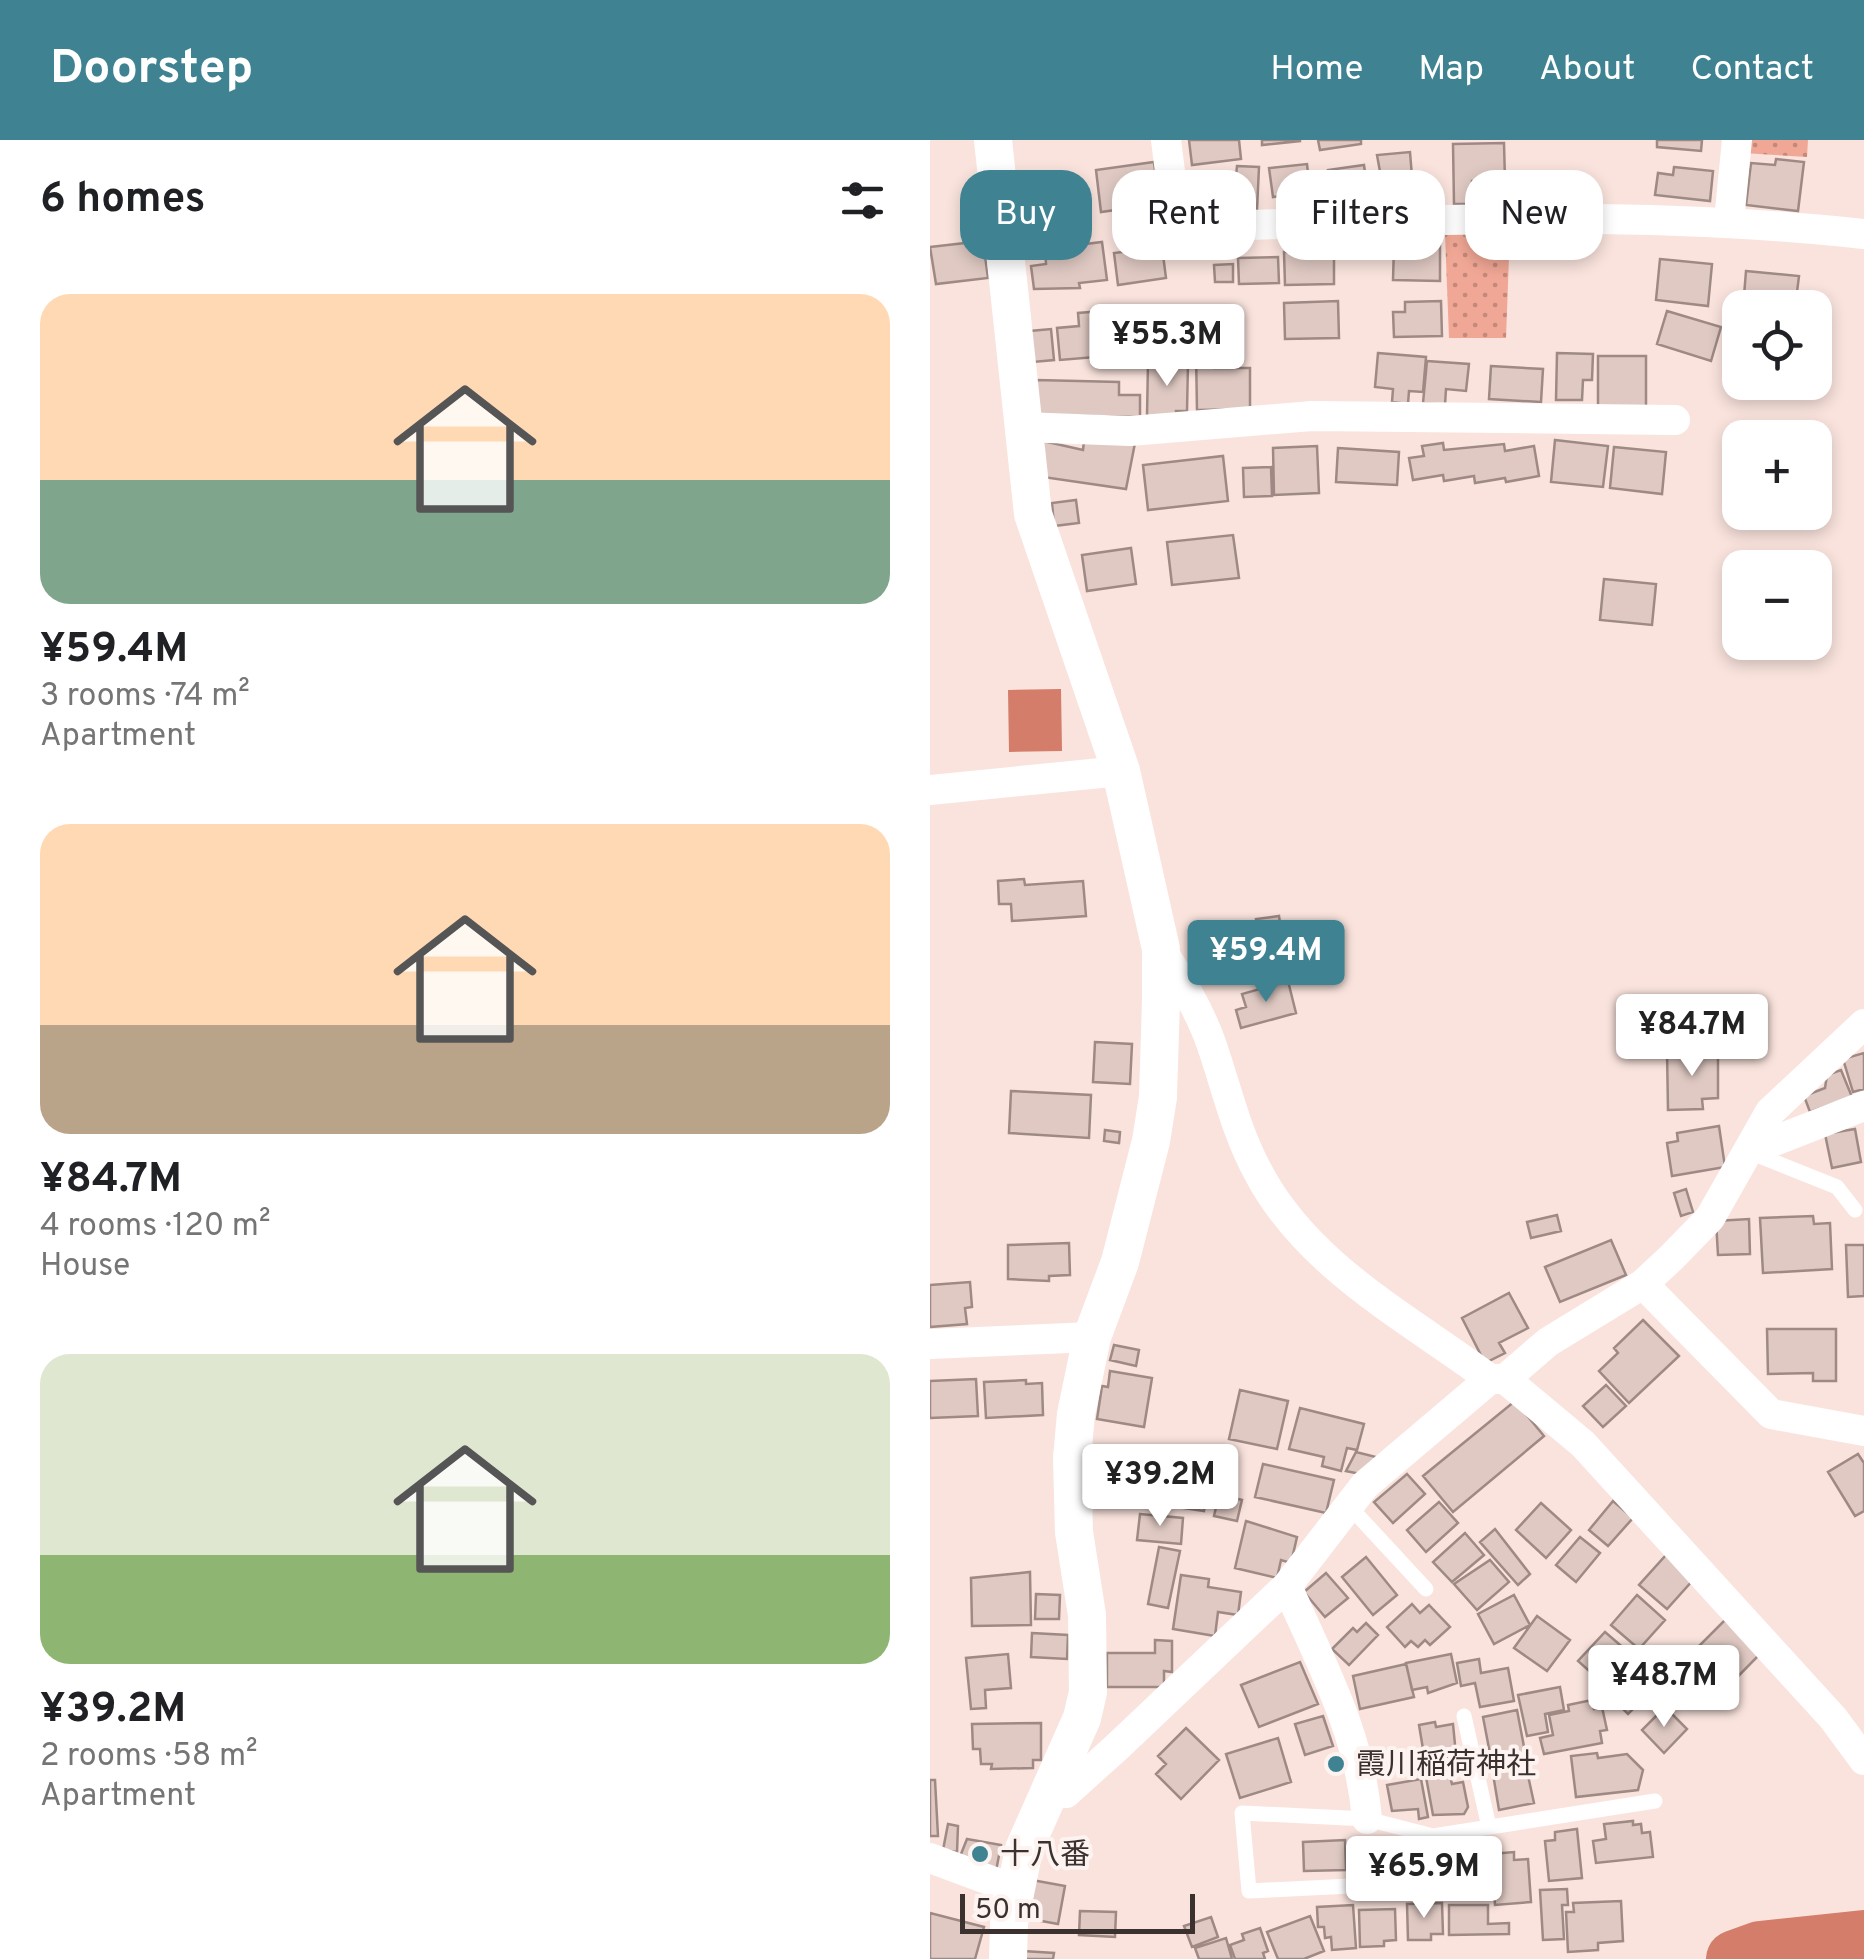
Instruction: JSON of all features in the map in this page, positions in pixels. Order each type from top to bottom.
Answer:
[{"type":"street","points":[[993,140],[1033,514],[1046,564],[1121,771],[1160,949],[1160,1061],[1150,1141],[1120,1262],[1081,1379],[1072,1458],[1074,1532],[1087,1615],[1088,1692],[1082,1718],[1024,1850],[1008,1959]]},
{"type":"street","points":[[1166,140],[1177,226],[1566,218],[1729,221],[1864,234]]},
{"type":"street","points":[[1729,221],[1737,140]]},
{"type":"street","points":[[1022,427],[1130,431],[1312,416],[1675,420]]},
{"type":"street","points":[[930,790],[1121,771]]},
{"type":"street","points":[[1160,949],[1193,1000],[1241,1136],[1280,1208],[1351,1279],[1497,1379],[1583,1444],[1833,1718],[1864,1760]]},
{"type":"street","points":[[1049,1794],[1066,1793],[1287,1586],[1365,1485],[1497,1379],[1642,1284],[1710,1218],[1770,1112],[1864,1024]]},
{"type":"street","points":[[1749,1152],[1864,1106]]},
{"type":"street","points":[[1642,1284],[1770,1414],[1864,1431]]},
{"type":"street","points":[[930,1344],[1092,1337]]},
{"type":"street","points":[[1287,1586],[1358,1752],[1367,1819]]},
{"type":"street","points":[[930,1858],[1016,1890]]},
{"type":"lane","points":[[1749,1152],[1837,1187],[1855,1210]]},
{"type":"lane","points":[[1350,1507],[1426,1589]]},
{"type":"lane","points":[[1464,1716],[1489,1827]]},
{"type":"lane","points":[[1433,1836],[1432,1882],[1250,1891],[1242,1813],[1367,1819],[1433,1836],[1655,1801]]},
{"type":"shaded area","points":[[1744,140],[1808,140],[1807,157],[1742,153]]},
{"type":"shaded area","points":[[1465,233],[1465,260],[1509,260],[1506,338],[1449,338],[1445,234]]},
{"type":"shaded area","points":[[1061,689],[1062,751],[1009,752],[1008,690]]},
{"type":"building","points":[[1189,140],[1239,140],[1241,159],[1192,165]]},
{"type":"building","points":[[1262,140],[1300,140],[1300,141],[1262,145]]},
{"type":"building","points":[[1318,140],[1361,140],[1361,144],[1320,150]]},
{"type":"building","points":[[1657,140],[1702,140],[1701,151],[1657,147]]},
{"type":"building","points":[[1504,143],[1505,170],[1465,170],[1465,204],[1454,204],[1453,144]]},
{"type":"building","points":[[1410,152],[1411,170],[1380,170],[1377,155]]},
{"type":"building","points":[[1776,159],[1804,162],[1798,211],[1746,205],[1751,163],[1775,165]]},
{"type":"building","points":[[1154,162],[1155,170],[1112,170],[1112,210],[1101,212],[1096,170]]},
{"type":"building","points":[[1307,164],[1308,170],[1276,170],[1273,197],[1269,168]]},
{"type":"building","points":[[1364,165],[1365,170],[1328,170]]},
{"type":"building","points":[[1237,166],[1259,167],[1257,210],[1256,170],[1237,170]]},
{"type":"building","points":[[1674,167],[1713,171],[1710,201],[1655,195],[1658,173],[1673,175]]},
{"type":"building","points":[[1102,242],[1107,280],[1079,283],[1080,288],[1034,289],[1031,266],[1046,264],[1046,260],[1092,260],[1092,243]]},
{"type":"building","points":[[960,244],[960,260],[986,260],[988,278],[936,284],[930,247]]},
{"type":"building","points":[[1276,257],[1279,283],[1239,284],[1238,260]]},
{"type":"building","points":[[1660,259],[1712,264],[1708,306],[1656,300]]},
{"type":"building","points":[[1115,260],[1164,260],[1166,278],[1118,285]]},
{"type":"building","points":[[1284,260],[1334,260],[1334,284],[1285,285]]},
{"type":"building","points":[[1394,260],[1440,260],[1440,281],[1393,280]]},
{"type":"building","points":[[1233,264],[1233,282],[1215,282],[1214,265]]},
{"type":"building","points":[[1746,271],[1799,276],[1797,290],[1744,290]]},
{"type":"building","points":[[1338,301],[1339,338],[1285,339],[1284,303]]},
{"type":"building","points":[[1441,301],[1442,336],[1394,337],[1393,312],[1405,312],[1405,302]]},
{"type":"building","points":[[1115,310],[1119,355],[1060,360],[1057,328],[1079,326],[1078,313]]},
{"type":"building","points":[[1667,311],[1721,327],[1711,361],[1657,344]]},
{"type":"building","points":[[1051,329],[1054,360],[1033,362],[1030,331]]},
{"type":"building","points":[[1196,353],[1213,353],[1214,368],[1250,368],[1250,409],[1197,410]]},
{"type":"building","points":[[1378,353],[1426,357],[1423,392],[1409,391],[1408,404],[1392,402],[1393,389],[1375,387]]},
{"type":"building","points":[[1557,353],[1593,354],[1592,380],[1583,380],[1582,400],[1556,400]]},
{"type":"building","points":[[1598,356],[1646,356],[1646,407],[1598,407]]},
{"type":"building","points":[[1427,361],[1469,364],[1466,391],[1446,389],[1445,405],[1423,403]]},
{"type":"building","points":[[1148,362],[1188,363],[1187,411],[1176,411],[1176,417],[1147,416]]},
{"type":"building","points":[[1491,366],[1543,369],[1541,402],[1489,399]]},
{"type":"building","points":[[1036,380],[1119,382],[1119,395],[1140,395],[1140,417],[1035,415]]},
{"type":"building","points":[[1555,440],[1608,446],[1603,487],[1551,482]]},
{"type":"building","points":[[1043,441],[1083,450],[1084,441],[1135,443],[1126,489],[1043,477]]},
{"type":"building","points":[[1443,443],[1444,450],[1504,444],[1505,451],[1534,446],[1539,476],[1475,483],[1474,476],[1444,481],[1443,475],[1413,480],[1409,458],[1424,456],[1422,446]]},
{"type":"building","points":[[1317,446],[1319,493],[1274,495],[1273,448]]},
{"type":"building","points":[[1614,447],[1666,452],[1662,494],[1610,488]]},
{"type":"building","points":[[1338,448],[1399,452],[1397,485],[1336,482]]},
{"type":"building","points":[[1223,456],[1228,501],[1148,510],[1143,465]]},
{"type":"building","points":[[1271,467],[1272,496],[1244,497],[1243,468]]},
{"type":"building","points":[[1076,500],[1079,523],[1054,526],[1052,503]]},
{"type":"building","points":[[1233,535],[1239,578],[1172,585],[1167,542]]},
{"type":"building","points":[[1131,548],[1136,584],[1087,591],[1082,555]]},
{"type":"building","points":[[1604,579],[1656,584],[1652,625],[1600,620]]},
{"type":"building","points":[[1024,879],[1025,885],[1083,881],[1086,916],[1012,921],[1011,904],[999,904],[998,881]]},
{"type":"building","points":[[1279,916],[1283,943],[1260,946],[1256,919]]},
{"type":"building","points":[[1288,981],[1296,1013],[1241,1028],[1236,1010],[1246,1007],[1242,994]]},
{"type":"building","points":[[1095,1042],[1132,1044],[1130,1084],[1093,1082]]},
{"type":"building","points":[[1667,1051],[1718,1051],[1718,1098],[1702,1099],[1703,1109],[1668,1110]]},
{"type":"building","points":[[1864,1053],[1864,1089],[1853,1092],[1843,1059]]},
{"type":"building","points":[[1841,1070],[1852,1097],[1810,1112],[1804,1096],[1825,1088],[1827,1075]]},
{"type":"building","points":[[1011,1091],[1091,1095],[1089,1138],[1009,1133]]},
{"type":"building","points":[[1719,1126],[1725,1167],[1672,1176],[1667,1143],[1678,1141],[1677,1133]]},
{"type":"building","points":[[1855,1129],[1861,1162],[1832,1168],[1825,1134]]},
{"type":"building","points":[[1105,1130],[1120,1132],[1119,1143],[1104,1141]]},
{"type":"building","points":[[1686,1189],[1693,1212],[1681,1216],[1674,1193]]},
{"type":"building","points":[[1557,1215],[1561,1231],[1531,1238],[1527,1222]]},
{"type":"building","points":[[1813,1216],[1814,1224],[1830,1223],[1832,1269],[1763,1273],[1760,1218]]},
{"type":"building","points":[[1749,1219],[1750,1254],[1718,1255],[1716,1221]]},
{"type":"building","points":[[1611,1240],[1626,1275],[1560,1302],[1545,1267]]},
{"type":"building","points":[[1069,1243],[1070,1275],[1049,1276],[1049,1281],[1008,1279],[1008,1245]]},
{"type":"building","points":[[1846,1245],[1864,1245],[1864,1296],[1848,1297]]},
{"type":"building","points":[[970,1282],[972,1307],[965,1308],[967,1324],[930,1327],[930,1285]]},
{"type":"building","points":[[1509,1293],[1528,1328],[1499,1343],[1505,1353],[1485,1363],[1462,1318]]},
{"type":"building","points":[[1643,1320],[1679,1356],[1629,1403],[1599,1371],[1618,1353],[1614,1348]]},
{"type":"building","points":[[1767,1329],[1836,1329],[1836,1381],[1813,1381],[1813,1373],[1768,1374]]},
{"type":"building","points":[[1114,1345],[1139,1350],[1136,1366],[1110,1360]]},
{"type":"building","points":[[1110,1371],[1152,1378],[1144,1427],[1097,1419],[1102,1386],[1108,1387]]},
{"type":"building","points":[[976,1379],[978,1416],[930,1418],[930,1381]]},
{"type":"building","points":[[1026,1380],[1026,1384],[1042,1383],[1043,1415],[986,1418],[984,1382]]},
{"type":"building","points":[[1606,1385],[1626,1406],[1603,1427],[1583,1406]]},
{"type":"building","points":[[1240,1390],[1288,1401],[1277,1449],[1229,1439]]},
{"type":"building","points":[[1515,1401],[1544,1436],[1453,1512],[1423,1476]]},
{"type":"building","points":[[1300,1408],[1364,1424],[1357,1450],[1347,1448],[1341,1471],[1322,1466],[1324,1457],[1289,1449]]},
{"type":"building","points":[[1356,1452],[1380,1458],[1360,1474],[1346,1471]]},
{"type":"building","points":[[1858,1454],[1864,1463],[1864,1511],[1855,1516],[1828,1472]]},
{"type":"building","points":[[1189,1460],[1211,1464],[1204,1511],[1151,1503],[1156,1462],[1188,1466]]},
{"type":"building","points":[[1106,1463],[1151,1470],[1146,1506],[1101,1499]]},
{"type":"building","points":[[1263,1464],[1334,1480],[1326,1513],[1255,1497]]},
{"type":"building","points":[[1407,1474],[1425,1494],[1393,1523],[1374,1502]]},
{"type":"building","points":[[1219,1494],[1242,1500],[1237,1521],[1214,1516]]},
{"type":"building","points":[[1613,1501],[1633,1518],[1608,1546],[1589,1530]]},
{"type":"building","points":[[1439,1502],[1458,1523],[1426,1552],[1407,1530]]},
{"type":"building","points":[[1541,1503],[1571,1530],[1546,1558],[1516,1530]]},
{"type":"building","points":[[1140,1514],[1183,1518],[1181,1544],[1137,1540]]},
{"type":"building","points":[[1246,1521],[1297,1537],[1291,1563],[1281,1560],[1277,1578],[1235,1568]]},
{"type":"building","points":[[1495,1529],[1530,1574],[1518,1585],[1480,1542]]},
{"type":"building","points":[[1465,1533],[1484,1555],[1452,1582],[1433,1562]]},
{"type":"building","points":[[1580,1537],[1600,1553],[1576,1582],[1556,1565]]},
{"type":"building","points":[[1159,1547],[1180,1551],[1168,1608],[1148,1604]]},
{"type":"building","points":[[1666,1555],[1693,1580],[1667,1609],[1639,1585]]},
{"type":"building","points":[[1366,1557],[1397,1595],[1373,1615],[1342,1577]]},
{"type":"building","points":[[1490,1560],[1509,1582],[1477,1610],[1454,1584]]},
{"type":"building","points":[[1030,1572],[1031,1625],[972,1626],[971,1578]]},
{"type":"building","points":[[1326,1573],[1348,1598],[1325,1617],[1304,1592]]},
{"type":"building","points":[[1181,1575],[1209,1579],[1208,1587],[1241,1592],[1238,1615],[1218,1612],[1215,1636],[1173,1629]]},
{"type":"building","points":[[1036,1594],[1060,1595],[1059,1619],[1035,1619]]},
{"type":"building","points":[[1514,1595],[1530,1625],[1494,1644],[1478,1614]]},
{"type":"building","points":[[1637,1595],[1665,1620],[1639,1649],[1611,1625]]},
{"type":"building","points":[[1412,1604],[1420,1613],[1429,1605],[1450,1627],[1430,1645],[1425,1640],[1418,1647],[1411,1641],[1405,1647],[1387,1627]]},
{"type":"building","points":[[1537,1616],[1570,1640],[1547,1671],[1514,1648]]},
{"type":"building","points":[[1725,1620],[1760,1654],[1710,1705],[1675,1670]]},
{"type":"building","points":[[1366,1623],[1378,1635],[1349,1665],[1332,1649],[1353,1628],[1357,1632]]},
{"type":"building","points":[[1605,1632],[1633,1656],[1606,1686],[1578,1661]]},
{"type":"building","points":[[1032,1633],[1068,1635],[1067,1659],[1031,1657]]},
{"type":"building","points":[[1155,1640],[1172,1641],[1172,1672],[1164,1671],[1164,1687],[1107,1687],[1107,1653],[1155,1653]]},
{"type":"building","points":[[1008,1654],[1011,1688],[985,1690],[986,1708],[971,1709],[966,1658]]},
{"type":"building","points":[[1451,1654],[1457,1683],[1428,1693],[1427,1687],[1412,1690],[1406,1663]]},
{"type":"building","points":[[1479,1659],[1481,1673],[1508,1668],[1514,1701],[1480,1707],[1475,1683],[1461,1686],[1457,1663]]},
{"type":"building","points":[[1639,1661],[1660,1682],[1628,1714],[1607,1693]]},
{"type":"building","points":[[1300,1662],[1318,1704],[1259,1727],[1241,1685]]},
{"type":"building","points":[[1406,1664],[1414,1697],[1360,1709],[1353,1676]]},
{"type":"building","points":[[1560,1687],[1564,1710],[1545,1714],[1548,1732],[1527,1736],[1518,1695]]},
{"type":"building","points":[[1592,1700],[1594,1709],[1602,1707],[1607,1730],[1600,1731],[1602,1743],[1544,1754],[1540,1738],[1553,1735],[1549,1715],[1569,1711],[1568,1705]]},
{"type":"building","points":[[1665,1707],[1687,1729],[1664,1753],[1642,1730]]},
{"type":"building","points":[[1517,1710],[1525,1752],[1491,1759],[1483,1717]]},
{"type":"building","points":[[1323,1716],[1333,1746],[1305,1755],[1295,1724]]},
{"type":"building","points":[[1435,1722],[1436,1727],[1453,1724],[1456,1755],[1425,1761],[1419,1725]]},
{"type":"building","points":[[1041,1723],[1041,1760],[1033,1760],[1033,1768],[991,1769],[992,1764],[981,1764],[980,1749],[973,1749],[972,1724]]},
{"type":"building","points":[[1186,1728],[1219,1760],[1181,1799],[1156,1774],[1166,1764],[1158,1756]]},
{"type":"building","points":[[1278,1738],[1291,1782],[1240,1798],[1226,1754]]},
{"type":"building","points":[[1597,1753],[1598,1758],[1627,1754],[1643,1770],[1638,1790],[1576,1797],[1571,1756]]},
{"type":"building","points":[[1525,1762],[1534,1803],[1499,1810],[1492,1768]]},
{"type":"building","points":[[1449,1773],[1452,1784],[1463,1782],[1468,1807],[1464,1814],[1433,1815],[1426,1777]]},
{"type":"building","points":[[1421,1779],[1428,1817],[1419,1819],[1418,1809],[1392,1811],[1387,1785]]},
{"type":"building","points":[[930,1780],[935,1780],[938,1836],[930,1836]]},
{"type":"building","points":[[1633,1821],[1633,1825],[1641,1824],[1642,1833],[1650,1832],[1653,1857],[1596,1863],[1593,1841],[1606,1839],[1604,1824]]},
{"type":"building","points":[[948,1824],[958,1826],[957,1852],[943,1850]]},
{"type":"building","points":[[1577,1829],[1582,1878],[1549,1881],[1545,1841],[1555,1840],[1555,1832]]},
{"type":"building","points":[[967,1839],[1001,1845],[996,1871],[957,1864]]},
{"type":"building","points":[[1398,1839],[1399,1868],[1357,1870],[1356,1841]]},
{"type":"building","points":[[1345,1840],[1346,1870],[1304,1871],[1303,1842]]},
{"type":"building","points":[[1484,1850],[1487,1887],[1447,1890],[1445,1853]]},
{"type":"building","points":[[1514,1852],[1514,1860],[1528,1859],[1531,1902],[1495,1905],[1491,1854]]},
{"type":"building","points":[[1032,1880],[1065,1886],[1058,1924],[1025,1918]]},
{"type":"building","points":[[1567,1889],[1568,1905],[1562,1905],[1564,1939],[1543,1940],[1540,1890]]},
{"type":"building","points":[[1621,1901],[1623,1941],[1598,1943],[1598,1950],[1568,1952],[1566,1912],[1574,1912],[1573,1903]]},
{"type":"building","points":[[1442,1903],[1443,1934],[1431,1934],[1431,1940],[1408,1940],[1407,1904]]},
{"type":"building","points":[[1353,1905],[1356,1948],[1332,1950],[1331,1937],[1325,1938],[1324,1927],[1318,1927],[1317,1907]]},
{"type":"building","points":[[1449,1905],[1488,1905],[1488,1924],[1509,1923],[1509,1934],[1449,1935]]},
{"type":"building","points":[[1395,1909],[1396,1940],[1384,1941],[1384,1946],[1360,1947],[1359,1910]]},
{"type":"building","points":[[1080,1911],[1116,1912],[1115,1937],[1079,1935]]},
{"type":"building","points":[[930,1913],[984,1927],[975,1959],[930,1959]]},
{"type":"building","points":[[1310,1916],[1324,1951],[1304,1959],[1278,1959],[1267,1932]]},
{"type":"building","points":[[1211,1917],[1218,1937],[1192,1947],[1184,1926]]},
{"type":"building","points":[[1260,1928],[1268,1951],[1263,1953],[1265,1959],[1235,1959],[1230,1945],[1244,1940],[1242,1934]]},
{"type":"building","points":[[1226,1938],[1232,1959],[1199,1959],[1195,1948]]},
{"type":"building","points":[[1023,1951],[1054,1953],[1053,1959],[1023,1959]]},
{"type":"waterway","points":[[1735,1959],[1760,1950],[1864,1939]]},
{"type":"place","name":"霞川稲荷神社","points":[[1336,1764]]},
{"type":"place","name":"十八番","points":[[980,1854]]}]
